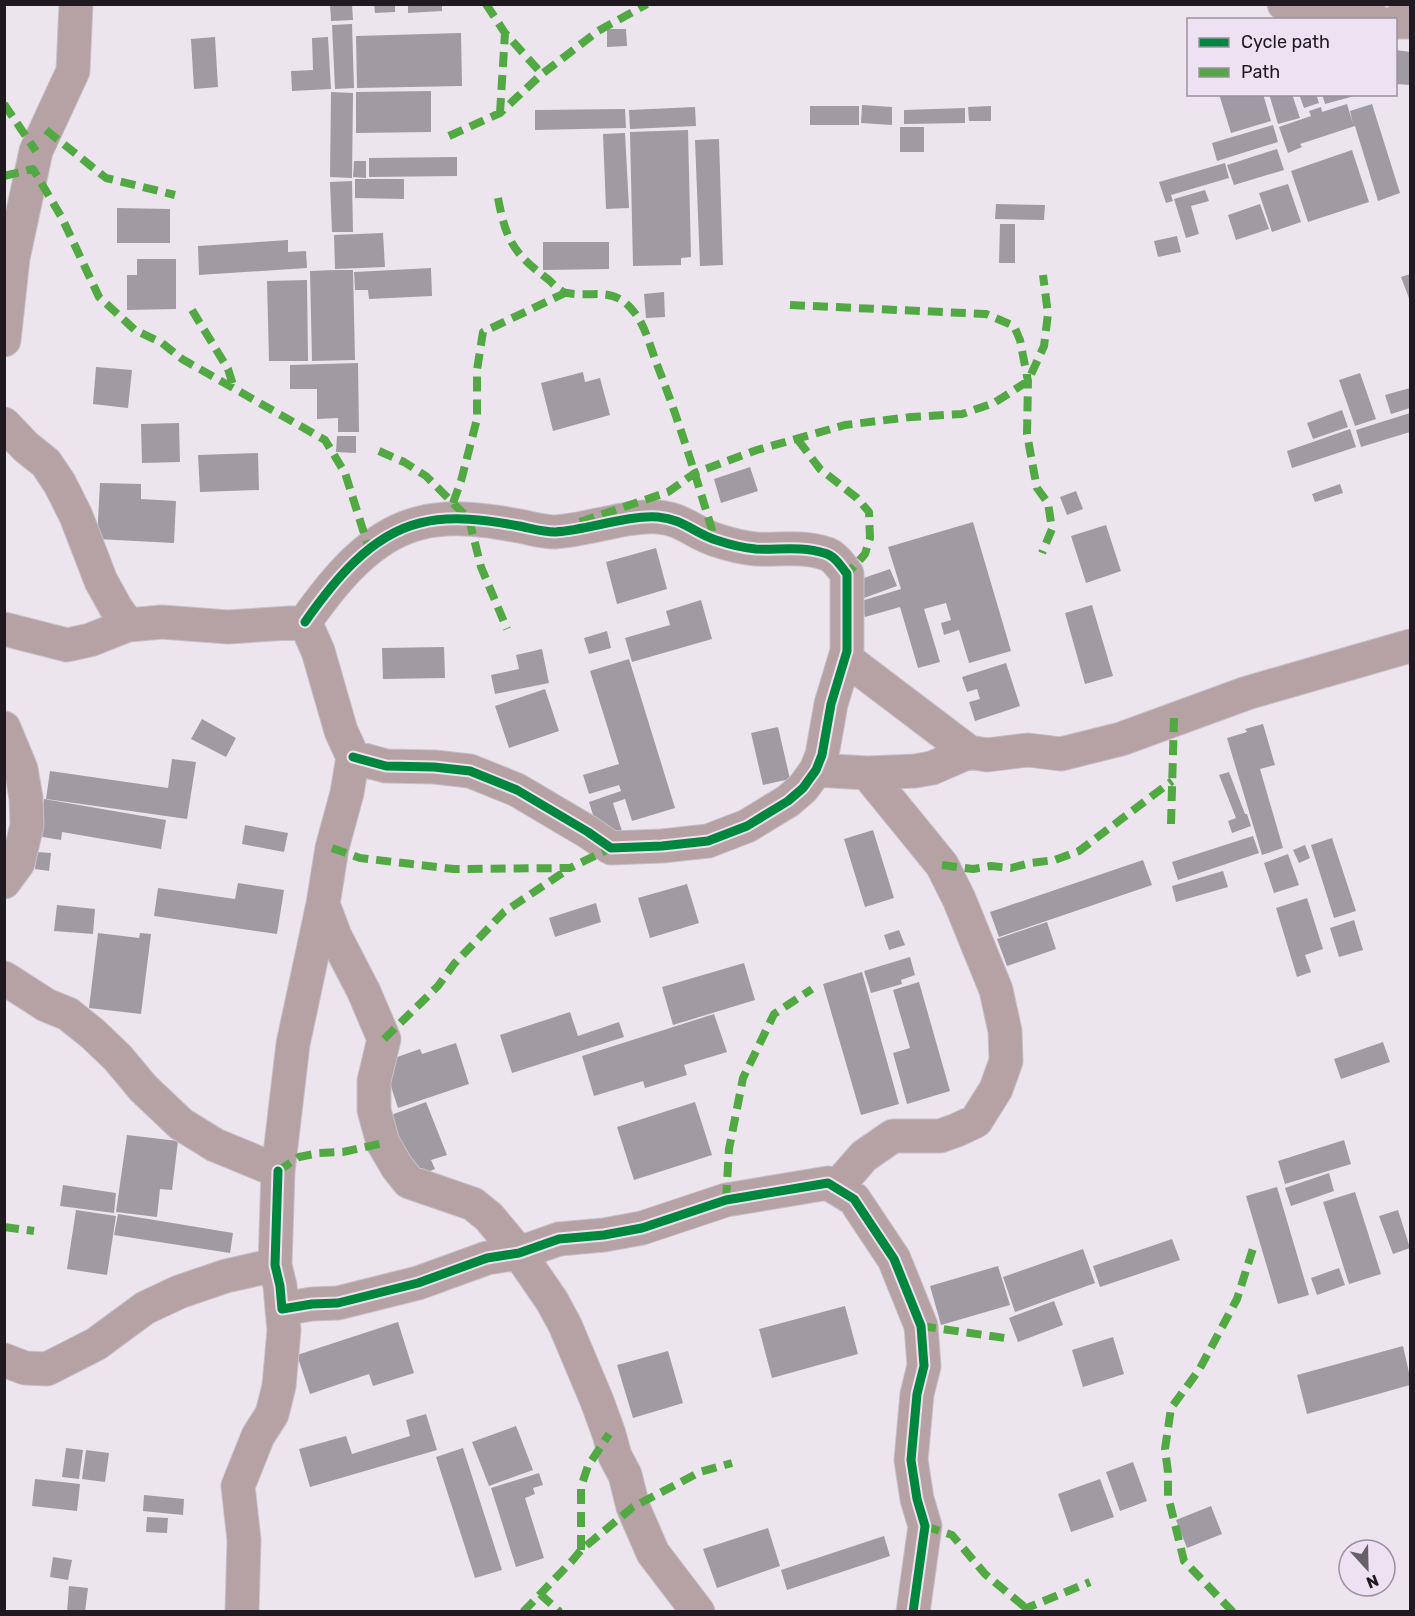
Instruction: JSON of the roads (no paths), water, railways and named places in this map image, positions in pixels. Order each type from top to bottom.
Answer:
[{"type":"street","points":[[4,340],[13,258],[36,151],[73,72],[76,4]]},
{"type":"street","points":[[1284,4],[1364,18]]},
{"type":"street","points":[[4,424],[26,447],[46,463],[60,484],[76,516],[101,580],[128,625]]},
{"type":"street","points":[[305,622],[333,583],[369,549],[397,531],[419,523],[441,519],[470,519],[552,532],[586,529],[640,517],[658,517],[678,520],[715,540],[754,549],[797,549],[826,553],[847,573],[845,658],[831,704],[826,740],[816,770],[803,788],[788,801],[747,826],[708,841],[611,848],[517,790],[470,771],[434,767],[386,766],[353,757]]},
{"type":"street","points":[[4,629],[67,645],[128,625],[162,622],[228,627],[305,622]]},
{"type":"street","points":[[242,1611],[244,1540],[238,1486],[258,1436],[272,1414],[279,1386],[284,1330],[280,1286],[275,1265],[278,1171],[293,1044],[323,904],[332,848],[347,794],[353,757],[341,731],[318,651],[305,622]]},
{"type":"street","points":[[845,658],[969,752],[987,755],[1028,750],[1061,754],[1121,739],[1247,693],[1410,646]]},
{"type":"street","points":[[4,728],[21,769],[26,798],[27,825],[18,863],[4,882]]},
{"type":"street","points":[[816,770],[867,773],[915,771],[932,768],[969,752]]},
{"type":"street","points":[[836,1188],[864,1156],[892,1136],[940,1136],[976,1120],[996,1089],[1006,1061],[1005,1031],[996,990],[946,873],[942,865],[867,773]]},
{"type":"street","points":[[323,904],[335,936],[364,992],[384,1039],[374,1081],[374,1110],[383,1143],[409,1182],[474,1204],[489,1217],[519,1253],[552,1301],[565,1324],[609,1434],[615,1456],[625,1475],[633,1507],[653,1553],[698,1611]]},
{"type":"street","points":[[4,978],[46,1005],[68,1014],[93,1034],[118,1058],[143,1088],[181,1124],[215,1145],[278,1171]]},
{"type":"street","points":[[282,1309],[363,1298],[418,1283],[487,1258],[519,1253],[559,1239],[604,1235],[642,1228],[726,1200],[828,1183],[854,1199],[894,1259],[921,1326],[924,1366],[917,1394],[911,1460],[917,1499],[925,1526],[913,1611]]},
{"type":"street","points":[[4,1360],[25,1368],[47,1369],[96,1344],[145,1308],[178,1292],[226,1276],[275,1265]]}]
